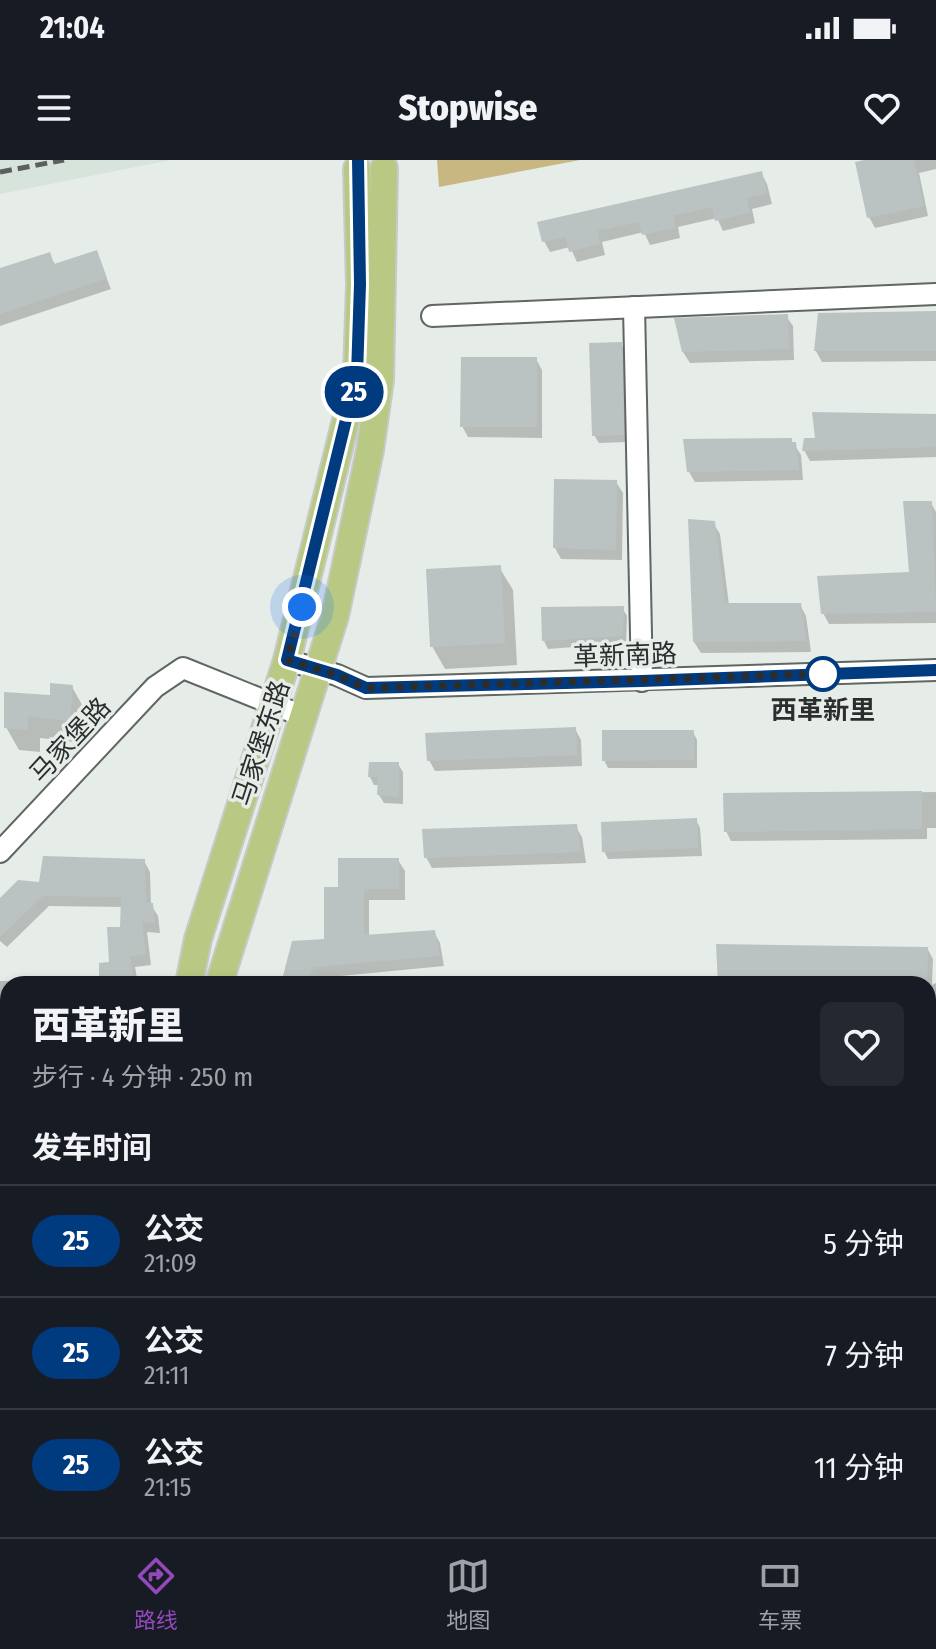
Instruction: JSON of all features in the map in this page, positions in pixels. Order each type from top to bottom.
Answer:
[{"type":"main road","name":"马家堡东路","points":[[191,976],[198,939],[287,660],[357,375],[360,284],[370,168],[380,380],[367,465],[336,613],[222,976]]},
{"type":"street","points":[[432,316],[936,294]]},
{"type":"street","points":[[634,307],[642,681]]},
{"type":"street","name":"革新南路","points":[[287,660],[366,688],[936,670]]},
{"type":"street","name":"马家堡路","points":[[0,852],[155,687],[183,668],[274,704]]},
{"type":"street","points":[[274,704],[305,717]]},
{"type":"shaded area","points":[[0,160],[171,160],[0,194]]},
{"type":"shaded area","points":[[437,160],[580,160],[439,187]]},
{"type":"building","points":[[914,160],[924,206],[867,218],[855,162]]},
{"type":"building","points":[[762,171],[767,194],[747,198],[750,213],[715,221],[712,207],[673,216],[676,228],[642,235],[639,222],[597,231],[600,244],[569,252],[566,237],[542,242],[537,222]]},
{"type":"building","points":[[97,250],[107,278],[0,314],[0,268],[50,252],[54,264]]},
{"type":"building","points":[[936,311],[936,351],[814,351],[818,313]]},
{"type":"building","points":[[788,314],[789,349],[682,352],[674,318]]},
{"type":"building","points":[[622,342],[624,435],[592,436],[589,343]]},
{"type":"building","points":[[461,357],[537,357],[537,427],[460,427]]},
{"type":"building","points":[[812,412],[936,414],[936,447],[802,451],[804,438],[815,438]]},
{"type":"building","points":[[792,438],[792,442],[796,442],[799,470],[687,472],[683,439]]},
{"type":"building","points":[[554,479],[617,480],[616,550],[553,548]]},
{"type":"building","points":[[903,501],[932,501],[936,612],[821,614],[817,576],[909,572]]},
{"type":"building","points":[[688,519],[715,521],[725,603],[801,603],[806,641],[693,642]]},
{"type":"building","points":[[501,565],[505,643],[430,647],[426,569]]},
{"type":"building","points":[[624,606],[623,636],[542,641],[541,607]]},
{"type":"building","points":[[50,683],[73,685],[70,721],[28,716],[28,730],[4,728],[4,692],[50,695]]},
{"type":"building","points":[[576,727],[577,755],[427,761],[425,733]]},
{"type":"building","points":[[602,730],[694,730],[694,760],[602,761]]},
{"type":"building","points":[[369,762],[399,762],[399,797],[377,795],[378,777],[368,777]]},
{"type":"building","points":[[922,791],[922,829],[724,832],[723,793]]},
{"type":"building","points":[[697,818],[698,848],[602,852],[601,822]]},
{"type":"building","points":[[577,824],[581,852],[424,858],[422,829]]},
{"type":"building","points":[[43,856],[145,859],[146,902],[153,903],[155,923],[142,922],[146,954],[130,957],[133,976],[99,976],[99,963],[109,962],[107,927],[120,927],[121,897],[43,896],[0,937],[0,898],[18,880],[39,882]]},
{"type":"building","points":[[338,858],[399,858],[399,889],[364,889],[364,935],[435,930],[440,956],[314,967],[310,976],[283,976],[292,941],[324,939],[324,887],[338,887]]},
{"type":"building","points":[[716,944],[928,947],[927,976],[718,976]]},
{"type":"railway","points":[[0,172],[64,160]]},
{"type":"bus line","name":"25","points":[[358,160],[360,284],[357,375],[287,660],[337,675],[366,688],[936,670]]},
{"type":"place","name":"西革新里","points":[[823,674]]},
{"type":"route","points":[[302,607],[287,660],[337,675],[366,688],[823,674]]}]
